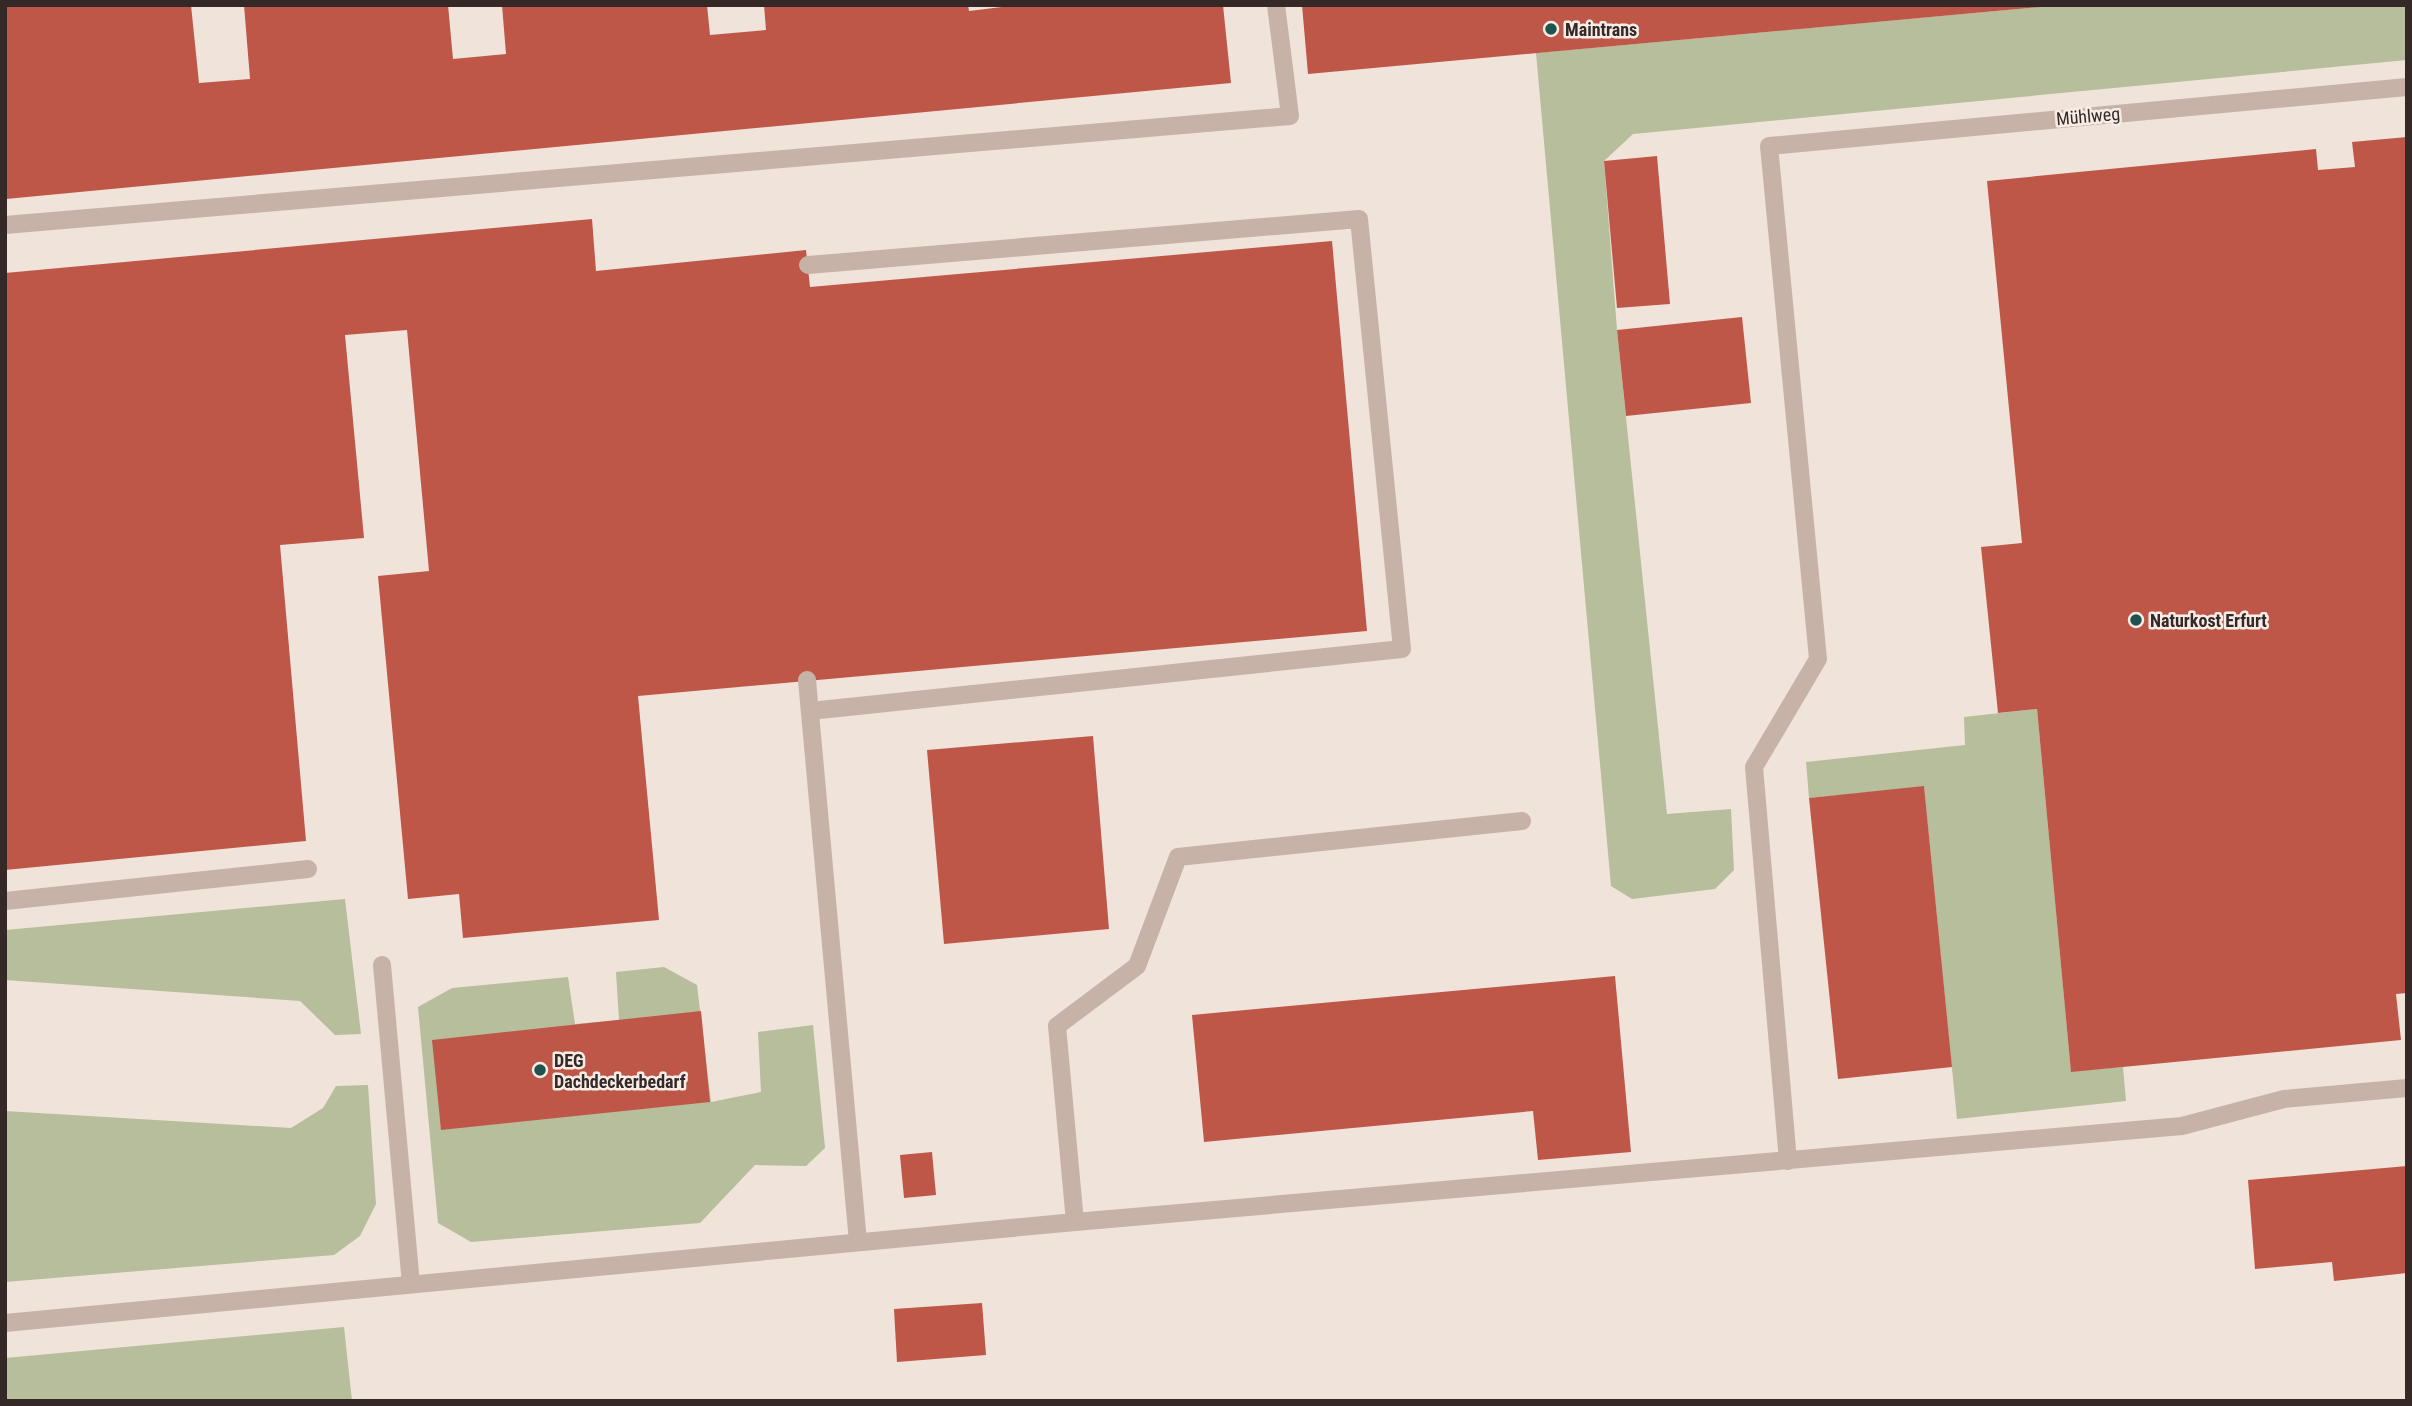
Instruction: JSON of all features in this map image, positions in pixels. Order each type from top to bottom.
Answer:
[{"type":"lane","points":[[5,225],[1290,117],[1276,5]]},
{"type":"lane","name":"Mühlweg","points":[[1788,1161],[1754,767],[1818,659],[1769,146],[2407,87]]},
{"type":"lane","points":[[808,265],[1359,219],[1402,649],[810,711]]},
{"type":"lane","points":[[807,680],[858,1242]]},
{"type":"lane","points":[[1075,1222],[1057,1026],[1137,966],[1178,857],[1522,821]]},
{"type":"lane","points":[[5,901],[308,869]]},
{"type":"lane","points":[[382,965],[411,1284]]},
{"type":"lane","points":[[5,1323],[1075,1222],[2182,1126],[2284,1100],[2407,1088]]},
{"type":"green space","points":[[2060,5],[2407,5],[2407,60],[1633,134],[1604,161],[1617,330],[1667,814],[1731,809],[1734,870],[1715,889],[1632,899],[1611,886],[1536,53]]},
{"type":"green space","points":[[2037,709],[2071,1071],[2123,1067],[2126,1101],[1957,1119],[1924,787],[1809,798],[1806,762],[1965,745],[1964,717]]},
{"type":"green space","points":[[345,899],[361,1034],[335,1035],[300,1001],[5,980],[5,930]]},
{"type":"green space","points":[[664,967],[697,985],[711,1102],[761,1092],[758,1032],[813,1025],[825,1148],[806,1166],[755,1165],[700,1223],[471,1242],[438,1223],[418,1007],[452,988],[568,977],[575,1024],[619,1020],[616,972]]},
{"type":"green space","points":[[368,1085],[376,1204],[360,1236],[334,1255],[5,1282],[5,1111],[291,1128],[323,1108],[336,1086]]},
{"type":"green space","points":[[344,1327],[352,1401],[5,1401],[5,1358]]},
{"type":"building","points":[[5,5],[191,5],[199,83],[250,79],[244,5],[448,5],[453,59],[506,54],[502,5],[707,5],[710,35],[766,30],[764,5],[968,5],[969,11],[1019,5],[1223,5],[1231,83],[6,199]]},
{"type":"building","name":"Maintrans","points":[[1302,5],[2040,5],[2040,7],[1308,74]]},
{"type":"building","points":[[2407,137],[2407,993],[2396,994],[2401,1040],[2071,1072],[2037,709],[1998,713],[1981,547],[2022,543],[1987,181],[2316,149],[2318,170],[2355,167],[2352,142]]},
{"type":"building","points":[[1657,156],[1670,304],[1617,308],[1604,161]]},
{"type":"building","points":[[592,219],[596,271],[806,250],[810,287],[1332,241],[1367,631],[638,696],[659,920],[463,938],[459,894],[408,899],[378,576],[429,571],[407,330],[345,335],[364,538],[280,545],[306,841],[5,870],[5,273]]},
{"type":"building","points":[[1742,317],[1751,403],[1626,416],[1617,330]]},
{"type":"building","points":[[1093,736],[1109,929],[944,944],[927,750]]},
{"type":"building","points":[[1924,786],[1952,1067],[1838,1079],[1809,798]]},
{"type":"building","points":[[1615,976],[1631,1152],[1538,1160],[1533,1111],[1204,1142],[1192,1015]]},
{"type":"building","points":[[701,1011],[710,1102],[441,1130],[432,1040]]},
{"type":"building","points":[[932,1152],[936,1195],[904,1198],[900,1155]]},
{"type":"building","points":[[2407,1166],[2407,1273],[2334,1281],[2332,1262],[2255,1269],[2248,1180]]},
{"type":"building","points":[[982,1303],[986,1355],[897,1362],[894,1309]]},
{"type":"place","name":"Maintrans","points":[[1551,29]]},
{"type":"place","name":"Naturkost Erfurt","points":[[2136,620]]},
{"type":"place","name":"DEG Dachdeckerbedarf","points":[[540,1070]]}]
